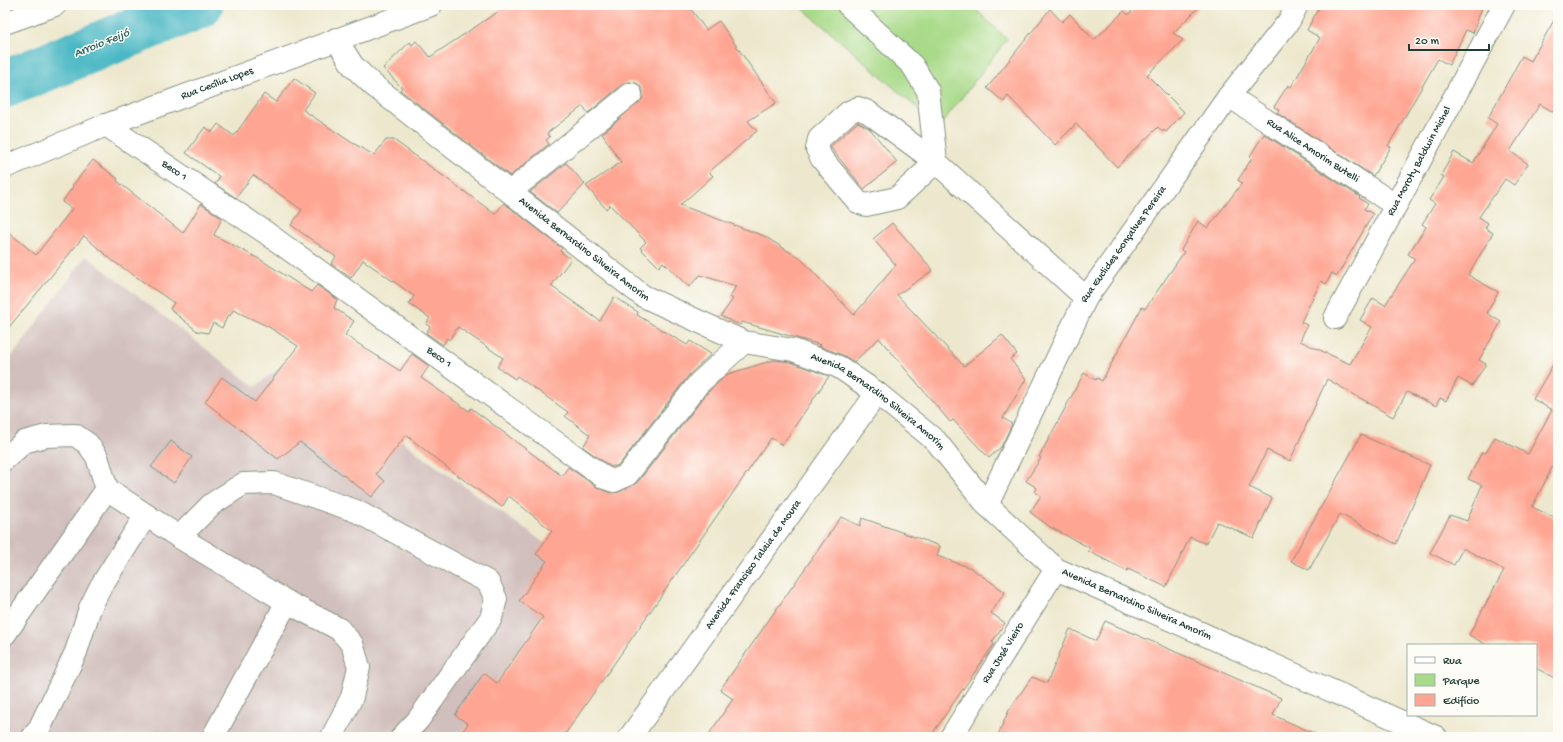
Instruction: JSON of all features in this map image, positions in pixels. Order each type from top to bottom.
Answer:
[{"type":"street","points":[[5,23],[55,5]]},
{"type":"street","name":"Rua Cecília Lopes","points":[[5,167],[106,124],[431,5]]},
{"type":"street","points":[[848,5],[913,66],[928,92],[936,162]]},
{"type":"street","name":"Rua Euclides Gonçalves Pereira","points":[[987,505],[1086,298],[1229,96],[1289,21],[1297,5]]},
{"type":"street","name":"Rua Moroty Baldwin Michel","points":[[1335,318],[1504,5]]},
{"type":"street","name":"Avenida Bernardino Silveira Amorim","points":[[336,39],[353,66],[373,85],[511,191],[643,296],[744,342],[793,350],[839,367],[877,393],[936,441],[987,505],[1056,569],[1436,737]]},
{"type":"street","points":[[511,191],[631,94]]},
{"type":"street","name":"Rua Alice Amorim Butelli","points":[[1229,96],[1395,205]]},
{"type":"street","points":[[936,162],[897,198],[866,205],[858,202],[822,158],[817,149],[819,139],[849,112],[858,108],[868,112],[936,162],[1086,298]]},
{"type":"street","name":"Beco 1","points":[[106,124],[265,232],[605,478],[614,481],[627,475],[699,383],[744,342]]},
{"type":"street","name":"Avenida Francisco Talaia de Moura","points":[[630,737],[877,393]]},
{"type":"street","points":[[5,459],[24,442],[46,436],[75,435],[88,444],[97,457],[107,489],[179,537],[287,602],[339,629],[352,644],[359,667],[352,697],[332,737]]},
{"type":"street","points":[[179,537],[212,504],[243,484],[274,483],[356,511],[488,582],[496,599],[491,618],[418,720],[402,737]]},
{"type":"street","points":[[5,634],[107,489]]},
{"type":"street","points":[[33,737],[39,729],[76,652],[90,608],[101,586],[146,515]]},
{"type":"street","name":"Rua José Vieiro","points":[[951,737],[1056,569]]},
{"type":"street","points":[[213,737],[287,602]]},
{"type":"shaded area","points":[[86,256],[255,387],[295,355],[423,457],[577,566],[458,737],[5,737],[5,366]]},
{"type":"green space","points":[[799,5],[971,5],[1007,39],[939,127]]},
{"type":"building","points":[[508,5],[688,5],[706,30],[719,21],[776,103],[748,121],[757,131],[709,172],[713,176],[680,205],[764,236],[801,259],[854,315],[896,265],[873,239],[892,223],[933,270],[897,295],[964,366],[1002,335],[1017,354],[1010,359],[1026,379],[1003,418],[1012,424],[1001,447],[989,458],[953,420],[950,422],[879,338],[854,362],[843,355],[818,346],[821,345],[742,322],[740,325],[721,316],[733,299],[730,297],[736,286],[700,275],[689,287],[663,262],[659,267],[640,248],[646,242],[610,205],[606,209],[586,186],[621,162],[602,134],[642,99],[643,92],[640,86],[636,83],[629,82],[623,84],[588,113],[583,106],[547,133],[550,137],[546,140],[549,144],[510,176],[400,90],[402,88],[383,68],[410,42],[412,45],[416,41],[430,57]]},
{"type":"building","points":[[1138,5],[1201,5],[1173,33],[1183,40],[1147,75],[1184,112],[1166,132],[1164,130],[1163,132],[1158,127],[1117,167],[1076,124],[1055,145],[1008,96],[1004,102],[987,88],[1050,9],[1062,22],[1070,14],[1094,40],[1124,11],[1128,15]]},
{"type":"building","points":[[1320,5],[1483,5],[1473,33],[1466,30],[1449,65],[1438,59],[1388,146],[1391,147],[1373,176],[1277,113],[1279,110],[1274,107],[1288,85],[1291,87],[1320,38],[1307,30]]},
{"type":"building","points":[[1558,13],[1558,115],[1540,104],[1510,151],[1528,164],[1514,185],[1505,179],[1479,217],[1488,223],[1485,228],[1493,233],[1468,275],[1498,292],[1487,313],[1501,322],[1479,360],[1486,364],[1472,386],[1458,378],[1446,401],[1440,398],[1436,406],[1407,392],[1393,417],[1327,379],[1290,461],[1267,450],[1249,487],[1272,498],[1254,538],[1217,522],[1206,544],[1190,537],[1166,587],[1128,569],[1127,571],[1088,551],[1090,548],[1050,527],[1030,512],[1041,496],[1035,492],[1037,488],[1026,481],[1041,458],[1039,457],[1084,373],[1096,380],[1097,378],[1102,381],[1142,307],[1145,309],[1184,252],[1181,250],[1198,221],[1208,228],[1242,183],[1238,180],[1252,158],[1250,156],[1264,134],[1360,197],[1359,198],[1368,204],[1364,209],[1373,214],[1337,276],[1332,273],[1326,284],[1321,281],[1301,322],[1307,325],[1300,341],[1350,364],[1372,327],[1360,320],[1373,298],[1385,305],[1415,259],[1408,254],[1426,227],[1422,224],[1435,204],[1429,200],[1444,177],[1441,175],[1454,152],[1473,163],[1497,124],[1488,118],[1522,56],[1531,61]]},
{"type":"building","points":[[294,78],[315,93],[303,110],[351,142],[374,155],[386,140],[394,140],[495,214],[504,203],[562,248],[560,251],[571,259],[551,286],[600,321],[614,297],[638,312],[637,315],[687,345],[690,341],[711,354],[689,375],[619,465],[611,467],[583,447],[590,435],[565,416],[568,412],[517,376],[515,379],[497,367],[503,358],[458,327],[449,340],[447,338],[443,345],[426,333],[430,327],[426,324],[430,318],[409,304],[414,296],[363,260],[351,278],[331,264],[336,257],[291,225],[302,210],[253,175],[236,198],[215,184],[220,177],[186,153],[205,127],[212,132],[218,124],[234,136],[264,94],[276,102]]},
{"type":"building","points":[[858,122],[870,129],[897,162],[864,189],[830,147]]},
{"type":"building","points":[[93,160],[183,233],[201,204],[222,218],[214,235],[261,260],[311,292],[317,285],[337,299],[334,308],[354,321],[345,335],[400,371],[412,354],[429,366],[421,378],[469,411],[471,408],[562,476],[568,467],[598,488],[610,493],[619,492],[637,483],[708,392],[728,374],[774,360],[790,362],[829,376],[782,445],[771,438],[563,737],[458,737],[468,724],[455,715],[484,673],[497,683],[543,617],[519,601],[547,561],[536,554],[552,531],[509,496],[502,507],[450,470],[406,435],[376,474],[385,481],[372,497],[300,442],[278,459],[205,402],[222,377],[255,402],[298,346],[269,327],[233,310],[230,316],[228,315],[222,328],[213,323],[208,333],[197,331],[170,309],[174,303],[113,261],[84,236],[5,332],[5,229],[36,255],[72,209],[62,202],[73,187],[72,186]]},
{"type":"building","points":[[566,163],[585,184],[557,213],[530,192]]},
{"type":"building","points":[[1558,356],[1558,456],[1532,507],[1558,519],[1558,680],[1537,669],[1537,644],[1485,644],[1469,635],[1504,570],[1463,548],[1454,565],[1430,553],[1450,515],[1467,521],[1482,485],[1468,479],[1482,452],[1486,453],[1495,437],[1528,454],[1552,410],[1533,399]]},
{"type":"building","points":[[1361,435],[1430,465],[1396,544],[1340,514],[1309,570],[1291,561]]},
{"type":"building","points":[[171,441],[192,457],[174,483],[151,467]]},
{"type":"building","points":[[841,517],[860,526],[862,518],[940,546],[937,556],[971,568],[1005,592],[991,613],[1005,623],[992,642],[994,644],[930,737],[707,737],[733,699],[720,690]]},
{"type":"building","points":[[1105,621],[1281,698],[1273,715],[1322,737],[997,737],[1009,710],[1032,677],[1047,683],[1070,629],[1096,641]]},
{"type":"waterway","name":"Arroio Feijó","points":[[5,84],[199,5]]}]
